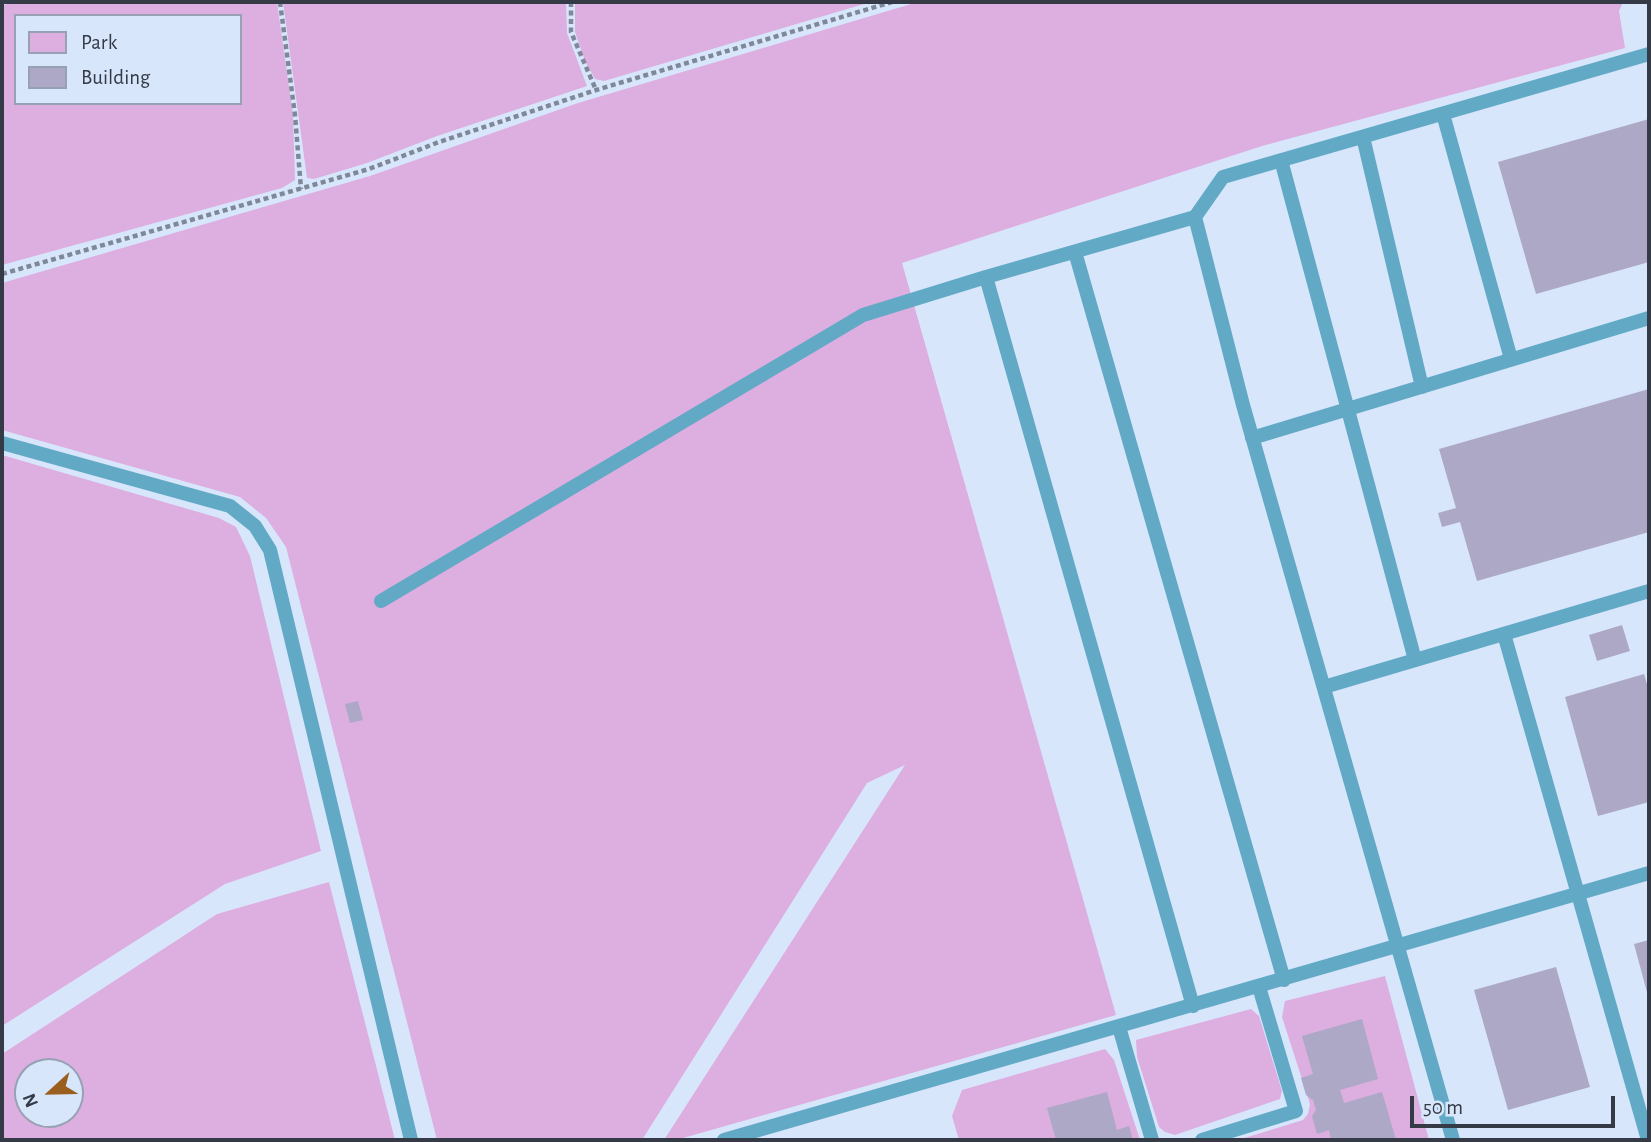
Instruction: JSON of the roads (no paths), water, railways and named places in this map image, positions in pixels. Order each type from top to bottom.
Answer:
[{"type":"lane","points":[[381,601],[863,315],[1195,217],[1223,177],[1649,54]]},
{"type":"lane","points":[[1443,114],[1511,359]]},
{"type":"lane","points":[[1363,137],[1422,387]]},
{"type":"lane","points":[[1281,160],[1415,660]]},
{"type":"lane","points":[[1195,217],[1252,438],[1453,1140]]},
{"type":"lane","points":[[1075,252],[1283,980]]},
{"type":"lane","points":[[986,277],[1193,1006]]},
{"type":"lane","points":[[1252,438],[1649,318]]},
{"type":"lane","points":[[2,443],[230,506],[255,526],[270,550],[411,1140]]},
{"type":"lane","points":[[1324,687],[1649,590]]},
{"type":"lane","points":[[1504,634],[1645,1138]]},
{"type":"lane","points":[[724,1140],[1649,873]]},
{"type":"lane","points":[[1202,1140],[1296,1111],[1259,987]]},
{"type":"lane","points":[[1119,1027],[1152,1140]]}]
